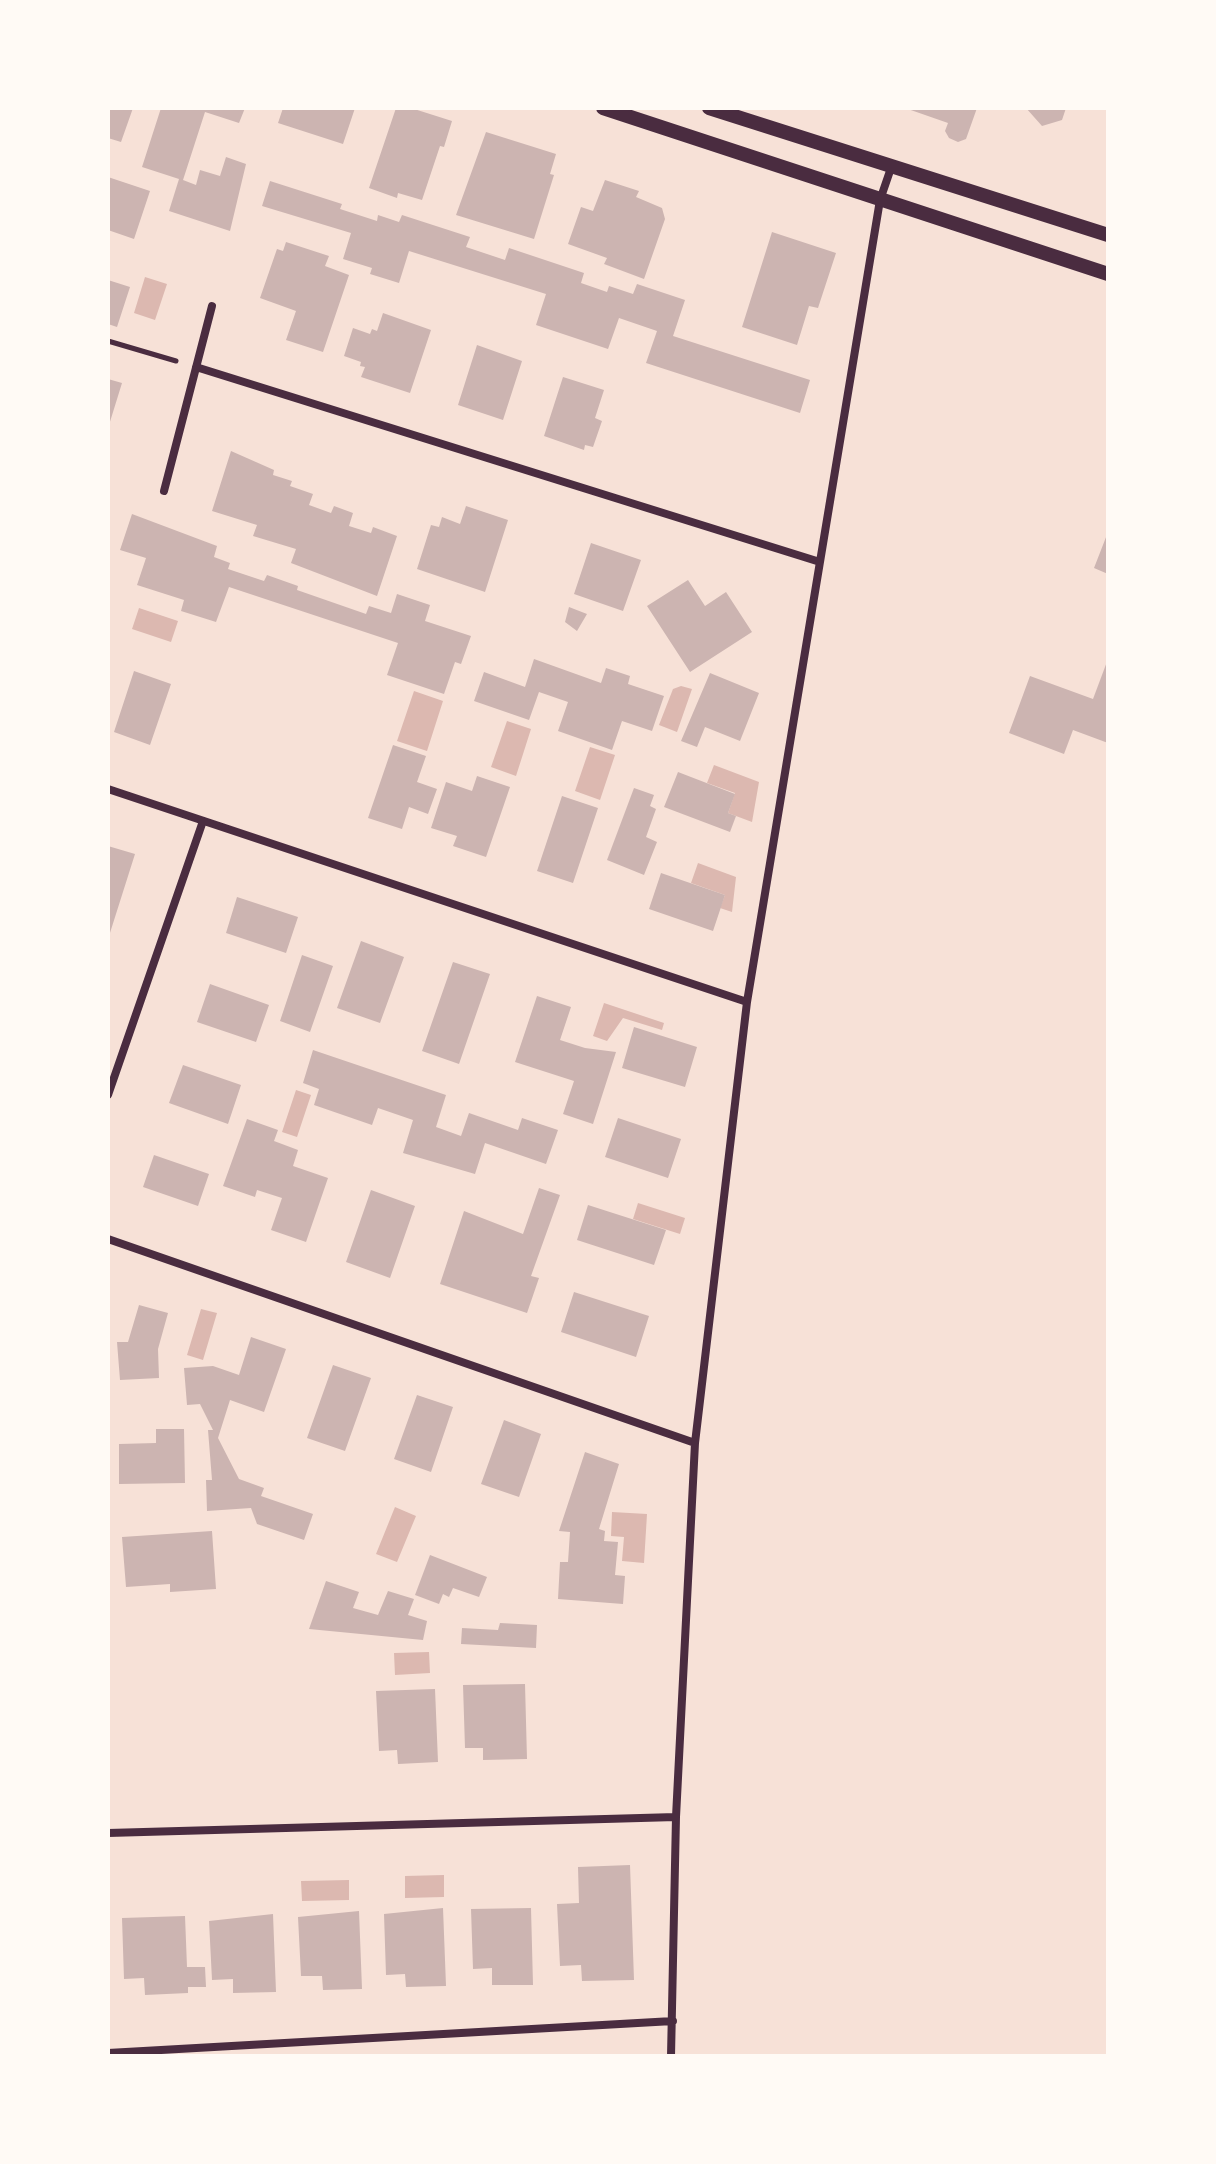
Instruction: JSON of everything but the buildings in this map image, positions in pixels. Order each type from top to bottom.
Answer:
[{"type":"street","points":[[603,108],[1108,274]]},
{"type":"street","points":[[709,108],[1108,235]]},
{"type":"street","points":[[671,2056],[676,1817],[695,1443],[747,1002],[880,200],[892,165]]},
{"type":"street","points":[[164,491],[212,306]]},
{"type":"street","points":[[196,367],[820,562]]},
{"type":"street","points":[[108,789],[747,1002]]},
{"type":"street","points":[[108,1095],[203,821]]},
{"type":"street","points":[[108,1239],[695,1443]]},
{"type":"street","points":[[108,1833],[676,1817]]},
{"type":"street","points":[[108,2053],[673,2021]]},
{"type":"path","points":[[108,341],[196,367]]},
{"type":"shaded area","points":[[145,277],[167,284],[155,320],[134,313]]},
{"type":"shaded area","points":[[139,608],[178,621],[171,642],[132,629]]},
{"type":"shaded area","points":[[681,686],[692,689],[677,732],[659,725],[673,689]]},
{"type":"shaded area","points":[[414,691],[443,701],[427,751],[397,741]]},
{"type":"shaded area","points":[[507,721],[531,729],[516,776],[491,767]]},
{"type":"shaded area","points":[[590,747],[615,755],[600,800],[575,791]]},
{"type":"shaded area","points":[[714,765],[759,782],[752,822],[728,813],[735,793],[707,783]]},
{"type":"shaded area","points":[[698,863],[736,877],[732,912],[720,908],[725,895],[691,883]]},
{"type":"shaded area","points":[[604,1003],[664,1023],[662,1030],[623,1018],[607,1041],[593,1036]]},
{"type":"shaded area","points":[[296,1090],[311,1095],[297,1137],[282,1132]]},
{"type":"shaded area","points":[[638,1203],[685,1218],[680,1234],[633,1219]]},
{"type":"shaded area","points":[[201,1309],[217,1313],[203,1360],[187,1355]]},
{"type":"shaded area","points":[[395,1507],[416,1516],[397,1562],[376,1554]]},
{"type":"shaded area","points":[[612,1512],[647,1514],[644,1563],[622,1561],[624,1537],[611,1536]]},
{"type":"shaded area","points":[[429,1652],[430,1673],[395,1675],[394,1653]]},
{"type":"shaded area","points":[[444,1875],[444,1897],[405,1898],[405,1876]]},
{"type":"shaded area","points":[[349,1880],[349,1900],[302,1901],[301,1881]]}]
